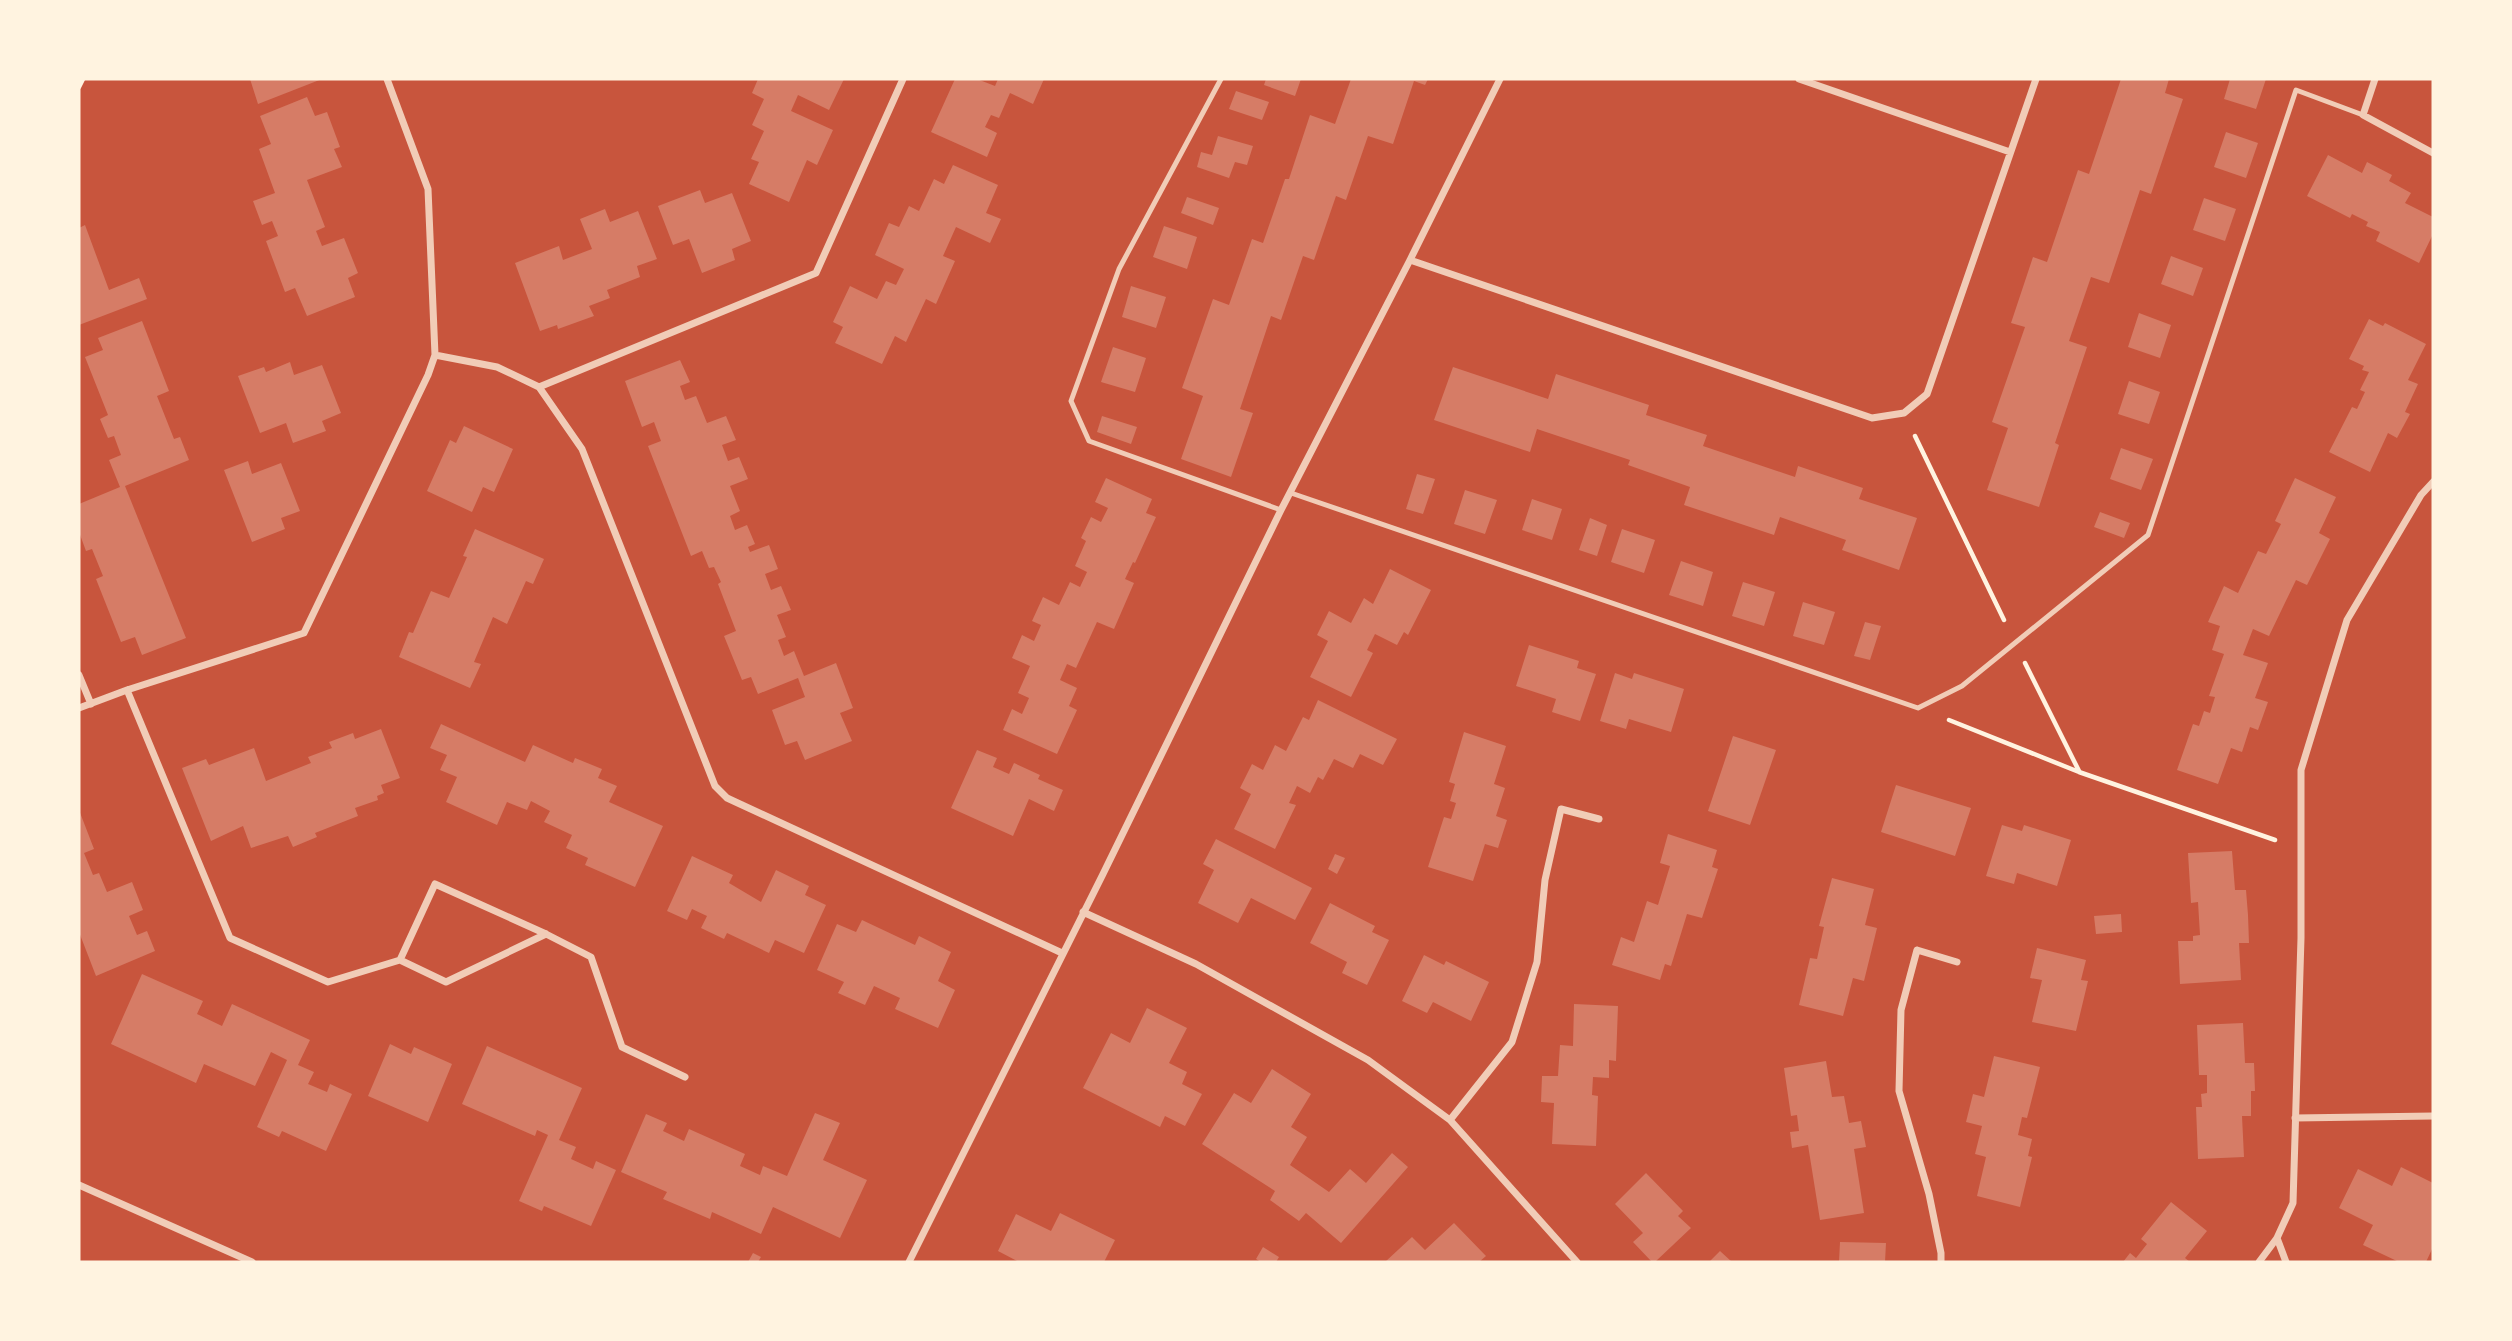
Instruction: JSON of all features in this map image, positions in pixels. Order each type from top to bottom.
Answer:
[{"type":"street","points":[[79,708],[304,633],[428,375],[435,355],[428,189],[387,79]]},
{"type":"street","points":[[539,387],[817,273],[903,79]]},
{"type":"street","points":[[909,1262],[1281,510],[1500,79]]},
{"type":"street","points":[[1799,79],[2010,152]]},
{"type":"street","points":[[1410,260],[1872,418],[1904,413],[1927,394],[2036,79]]},
{"type":"street","points":[[2375,79],[2364,115],[2433,153]]},
{"type":"street","points":[[435,355],[497,367],[539,387],[582,449],[715,786],[727,798],[1062,953]]},
{"type":"street","points":[[2259,1262],[2277,1238],[2292,1202],[2301,770],[2347,620],[2421,495],[2433,482]]},
{"type":"street","points":[[79,675],[91,704]]},
{"type":"street","points":[[127,690],[230,938],[328,982],[400,960],[446,982],[546,934]]},
{"type":"street","points":[[1450,1120],[1512,1042],[1537,962],[1545,880],[1561,809],[1599,819]]},
{"type":"street","points":[[400,960],[435,884],[591,957],[622,1047],[685,1077]]},
{"type":"street","points":[[1083,912],[1196,964],[1368,1060],[1450,1120],[1577,1262]]},
{"type":"street","points":[[1941,1262],[1929,1194],[1899,1091],[1901,1010],[1917,950],[1957,962]]},
{"type":"street","points":[[2295,1118],[2433,1116]]},
{"type":"street","points":[[79,1185],[252,1262]]},
{"type":"street","points":[[2277,1238],[2286,1262]]},
{"type":"lane","points":[[1221,79],[1119,269],[1070,401],[1089,441],[1281,510]]},
{"type":"lane","points":[[1291,493],[1918,708],[1962,686],[2148,535],[2297,90],[2364,115]]},
{"type":"path","points":[[79,88],[83,79]]},
{"type":"path","points":[[1904,413],[2080,772]]},
{"type":"path","points":[[1918,708],[2080,772],[2301,849]]},
{"type":"building","points":[[250,79],[322,79],[258,104]]},
{"type":"building","points":[[758,79],[844,79],[829,110],[798,95],[791,111],[833,130],[817,165],[807,160],[789,202],[749,184],[759,162],[751,159],[764,131],[752,125],[764,99],[752,93]]},
{"type":"building","points":[[955,79],[977,79],[995,86],[998,79],[1044,79],[1033,104],[1010,93],[999,118],[991,115],[985,127],[997,133],[987,157],[931,132]]},
{"type":"building","points":[[1266,79],[1301,79],[1295,96],[1264,85]]},
{"type":"building","points":[[1351,79],[1428,79],[1425,85],[1414,81],[1393,144],[1368,136],[1346,200],[1336,196],[1314,260],[1303,256],[1281,320],[1271,316],[1240,409],[1253,413],[1231,477],[1181,459],[1203,396],[1182,388],[1213,299],[1229,305],[1252,239],[1263,243],[1285,179],[1289,179],[1310,115],[1335,124]]},
{"type":"building","points":[[2121,79],[2169,79],[2165,93],[2183,99],[2151,194],[2140,190],[2109,283],[2091,277],[2069,341],[2087,347],[2055,443],[2059,445],[2039,507],[1987,490],[2008,428],[1992,422],[2025,327],[2011,323],[2033,257],[2047,262],[2078,170],[2089,174]]},
{"type":"building","points":[[2230,79],[2266,79],[2256,109],[2224,99]]},
{"type":"building","points":[[1236,91],[1269,102],[1262,120],[1229,109]]},
{"type":"building","points":[[307,97],[315,116],[327,112],[340,147],[334,149],[342,167],[307,180],[325,227],[316,231],[322,246],[344,238],[358,273],[348,278],[355,297],[307,316],[295,288],[285,292],[266,241],[278,236],[272,221],[262,225],[253,201],[275,193],[259,149],[271,144],[260,116]]},
{"type":"building","points":[[2226,132],[2258,143],[2246,178],[2214,167]]},
{"type":"building","points":[[1218,136],[1253,146],[1247,165],[1235,162],[1229,178],[1197,167],[1201,152],[1212,155]]},
{"type":"building","points":[[2328,155],[2362,173],[2367,162],[2392,175],[2389,181],[2411,193],[2405,203],[2433,217],[2433,234],[2419,263],[2376,241],[2380,232],[2366,226],[2368,222],[2352,214],[2350,218],[2307,196]]},
{"type":"building","points":[[953,165],[998,185],[986,213],[1001,219],[990,243],[956,227],[943,256],[955,261],[936,304],[926,299],[906,342],[895,336],[882,364],[835,343],[843,327],[833,322],[850,286],[877,299],[886,281],[896,285],[904,269],[875,255],[889,223],[899,227],[909,206],[919,211],[934,179],[944,184]]},
{"type":"building","points":[[700,190],[705,203],[732,193],[751,241],[732,249],[735,260],[702,273],[689,239],[673,245],[658,206]]},
{"type":"building","points":[[1187,197],[1219,208],[1213,225],[1181,213]]},
{"type":"building","points":[[2204,198],[2236,209],[2225,241],[2193,230]]},
{"type":"building","points":[[605,209],[610,222],[638,211],[657,259],[637,266],[640,277],[607,290],[610,298],[589,306],[594,316],[558,329],[557,325],[540,331],[515,263],[559,246],[563,260],[592,249],[580,219]]},
{"type":"building","points":[[85,225],[109,290],[139,278],[147,299],[79,325],[79,228]]},
{"type":"building","points":[[1164,226],[1197,237],[1187,269],[1153,257]]},
{"type":"building","points":[[2171,256],[2203,268],[2193,296],[2161,284]]},
{"type":"building","points":[[1131,286],[1166,297],[1156,328],[1122,317]]},
{"type":"building","points":[[2139,313],[2171,325],[2160,358],[2128,347]]},
{"type":"building","points":[[2369,319],[2383,326],[2385,323],[2426,344],[2408,380],[2418,384],[2405,412],[2410,414],[2397,438],[2388,433],[2370,472],[2329,452],[2352,407],[2357,409],[2365,392],[2360,390],[2369,372],[2362,370],[2364,366],[2349,359]]},
{"type":"building","points":[[142,321],[169,391],[157,396],[174,439],[180,437],[189,460],[125,486],[186,638],[142,655],[135,637],[121,642],[96,579],[103,576],[92,549],[86,551],[79,532],[79,504],[120,487],[109,460],[121,455],[114,436],[108,438],[100,419],[108,415],[85,357],[103,350],[98,338]]},
{"type":"building","points":[[1113,347],[1146,358],[1135,392],[1101,382]]},
{"type":"building","points":[[680,360],[690,382],[680,386],[685,400],[696,396],[707,423],[726,416],[736,440],[722,445],[728,461],[739,457],[748,479],[730,486],[740,511],[730,516],[735,530],[747,525],[755,544],[748,547],[750,552],[769,545],[778,569],[765,574],[771,590],[781,586],[791,610],[777,615],[786,637],[778,640],[784,656],[794,651],[804,676],[836,663],[853,708],[840,713],[852,741],[805,760],[797,741],[785,745],[772,710],[805,697],[798,678],[758,694],[751,677],[742,680],[724,636],[736,631],[718,584],[721,582],[714,567],[709,568],[702,551],[691,556],[648,446],[661,441],[654,422],[642,427],[625,381]]},
{"type":"building","points":[[290,362],[294,375],[322,365],[341,413],[322,421],[326,431],[293,443],[286,423],[260,433],[238,376],[264,367],[266,372]]},
{"type":"building","points":[[1453,367],[1548,399],[1556,374],[1649,405],[1646,415],[1707,435],[1703,446],[1795,477],[1798,466],[1863,488],[1859,499],[1917,518],[1899,570],[1842,550],[1846,540],[1780,517],[1774,535],[1684,505],[1690,487],[1628,465],[1630,460],[1537,429],[1530,452],[1434,420]]},
{"type":"building","points":[[2129,381],[2160,392],[2149,424],[2118,414]]},
{"type":"building","points":[[1102,416],[1137,427],[1131,444],[1097,432]]},
{"type":"building","points":[[464,426],[513,449],[494,492],[483,487],[472,512],[427,491],[450,440],[456,443]]},
{"type":"building","points":[[2121,448],[2153,459],[2141,490],[2110,479]]},
{"type":"building","points":[[248,461],[252,474],[281,463],[300,511],[281,518],[285,529],[252,542],[224,470]]},
{"type":"building","points":[[1417,474],[1435,479],[1423,514],[1406,509]]},
{"type":"building","points":[[1106,478],[1152,499],[1146,513],[1156,517],[1125,579],[1134,583],[1114,629],[1097,622],[1076,668],[1067,664],[1060,680],[1077,688],[1069,706],[1077,710],[1057,754],[1003,730],[1012,709],[1022,714],[1029,698],[1018,693],[1030,666],[1012,658],[1022,635],[1034,641],[1041,625],[1032,621],[1043,597],[1059,605],[1070,582],[1080,587],[1087,572],[1075,566],[1086,541],[1081,538],[1091,517],[1101,522],[1108,508],[1095,502]]},
{"type":"building","points":[[2295,478],[2336,497],[2319,533],[2330,539],[2307,585],[2296,580],[2269,636],[2253,629],[2243,655],[2268,663],[2255,698],[2268,702],[2258,730],[2250,727],[2242,752],[2231,748],[2218,784],[2177,770],[2193,724],[2199,726],[2204,711],[2210,713],[2215,697],[2209,696],[2224,654],[2212,650],[2220,626],[2208,622],[2224,586],[2238,593],[2258,551],[2266,554],[2281,524],[2275,521]]},
{"type":"building","points":[[1465,490],[1497,500],[1485,534],[1454,524]]},
{"type":"building","points":[[1532,499],[1562,509],[1552,540],[1522,530]]},
{"type":"building","points":[[2100,512],[2130,523],[2124,538],[2094,527]]},
{"type":"building","points":[[1590,518],[1607,525],[1597,556],[1579,550]]},
{"type":"building","points":[[475,529],[544,559],[533,584],[526,581],[507,624],[493,617],[474,662],[481,664],[470,688],[399,657],[409,632],[413,633],[431,591],[449,598],[467,557],[463,556]]},
{"type":"building","points":[[1622,529],[1655,540],[1644,573],[1611,562]]},
{"type":"building","points":[[1681,561],[1713,572],[1703,606],[1669,595]]},
{"type":"building","points":[[1390,569],[1431,590],[1408,635],[1404,632],[1397,645],[1375,634],[1367,650],[1373,653],[1351,697],[1310,677],[1328,641],[1317,635],[1329,611],[1351,623],[1364,598],[1373,604]]},
{"type":"building","points":[[1743,582],[1775,592],[1764,626],[1732,616]]},
{"type":"building","points":[[1803,602],[1835,612],[1824,645],[1793,636]]},
{"type":"building","points":[[1865,622],[1881,626],[1870,660],[1854,656]]},
{"type":"building","points":[[1529,645],[1579,661],[1577,668],[1596,674],[1580,721],[1552,712],[1556,699],[1516,686]]},
{"type":"building","points":[[1615,673],[1632,679],[1634,673],[1684,689],[1671,732],[1629,719],[1626,729],[1600,721]]},
{"type":"building","points":[[1318,700],[1397,739],[1383,765],[1360,754],[1353,768],[1334,759],[1323,780],[1318,777],[1310,793],[1297,786],[1289,803],[1296,805],[1275,849],[1234,829],[1251,794],[1240,788],[1252,764],[1263,770],[1275,745],[1286,751],[1303,717],[1309,720]]},
{"type":"building","points":[[441,724],[525,762],[533,745],[573,763],[575,758],[602,769],[598,778],[617,786],[609,802],[663,826],[635,887],[585,865],[588,858],[566,848],[572,835],[544,822],[550,811],[531,801],[527,810],[507,802],[497,825],[446,802],[457,777],[440,770],[447,755],[430,748]]},
{"type":"building","points":[[381,729],[400,778],[381,785],[384,793],[377,796],[378,800],[355,808],[358,816],[315,833],[317,837],[293,847],[288,836],[251,848],[243,826],[211,841],[182,768],[206,759],[209,765],[254,748],[266,781],[311,763],[308,757],[332,748],[329,742],[353,733],[355,739]]},
{"type":"building","points":[[1464,732],[1506,746],[1494,784],[1505,788],[1496,816],[1507,820],[1498,848],[1485,844],[1473,881],[1428,867],[1444,817],[1451,819],[1456,803],[1450,801],[1455,784],[1449,782]]},
{"type":"building","points":[[1733,736],[1776,750],[1750,825],[1708,811]]},
{"type":"building","points":[[977,750],[997,758],[993,767],[1009,774],[1014,763],[1040,775],[1038,779],[1063,790],[1054,811],[1029,799],[1013,836],[951,808]]},
{"type":"building","points":[[1896,785],[1971,808],[1955,856],[1881,832]]},
{"type":"building","points":[[79,810],[94,849],[84,853],[93,875],[99,873],[107,892],[132,882],[143,910],[129,916],[137,935],[147,931],[155,951],[96,976],[79,932]]},
{"type":"building","points":[[2002,825],[2022,831],[2024,825],[2071,840],[2057,886],[2017,873],[2014,884],[1986,876]]},
{"type":"building","points":[[1668,834],[1717,850],[1712,867],[1718,869],[1702,918],[1687,914],[1671,966],[1665,964],[1660,980],[1612,965],[1621,937],[1634,942],[1647,901],[1658,905],[1670,866],[1660,863]]},
{"type":"building","points":[[1216,839],[1312,888],[1295,920],[1251,898],[1238,923],[1198,903],[1214,870],[1203,864]]},
{"type":"building","points":[[2232,851],[2235,890],[2246,890],[2248,915],[2249,943],[2239,943],[2241,980],[2180,984],[2178,941],[2193,941],[2193,936],[2200,935],[2198,902],[2191,903],[2188,853]]},
{"type":"building","points":[[1335,854],[1345,858],[1337,874],[1328,869]]},
{"type":"building","points":[[692,856],[733,875],[729,883],[761,902],[776,870],[809,886],[805,895],[826,905],[804,953],[775,940],[769,953],[727,933],[724,939],[701,928],[707,916],[692,909],[687,920],[667,911]]},
{"type":"building","points":[[1832,878],[1874,889],[1865,925],[1877,928],[1864,981],[1853,978],[1843,1016],[1799,1005],[1810,958],[1817,959],[1824,927],[1819,926]]},
{"type":"building","points":[[1330,903],[1375,926],[1372,932],[1389,940],[1367,985],[1342,973],[1347,962],[1310,943]]},
{"type":"building","points":[[2121,914],[2122,932],[2096,934],[2094,916]]},
{"type":"building","points":[[862,920],[915,945],[919,936],[951,952],[938,981],[955,990],[938,1028],[895,1009],[900,998],[874,986],[865,1005],[838,993],[844,982],[817,970],[837,924],[856,932]]},
{"type":"building","points":[[2037,948],[2086,960],[2081,980],[2088,981],[2076,1031],[2032,1022],[2042,980],[2030,978]]},
{"type":"building","points":[[1424,955],[1444,965],[1446,961],[1489,982],[1471,1021],[1433,1002],[1427,1013],[1402,1001]]},
{"type":"building","points":[[142,974],[203,1001],[197,1014],[222,1026],[232,1004],[310,1040],[298,1065],[314,1072],[308,1084],[327,1092],[330,1084],[352,1094],[326,1151],[282,1131],[279,1137],[257,1127],[287,1060],[271,1052],[255,1086],[204,1064],[196,1083],[111,1044]]},
{"type":"building","points":[[1574,1004],[1618,1006],[1616,1061],[1609,1060],[1609,1078],[1593,1077],[1592,1095],[1598,1096],[1596,1146],[1552,1144],[1554,1103],[1541,1102],[1542,1076],[1558,1076],[1560,1045],[1573,1046]]},
{"type":"building","points":[[1147,1008],[1187,1028],[1169,1063],[1187,1072],[1182,1084],[1202,1094],[1185,1126],[1165,1116],[1160,1127],[1083,1088],[1111,1033],[1130,1043]]},
{"type":"building","points":[[2243,1023],[2245,1063],[2254,1063],[2255,1091],[2251,1091],[2251,1116],[2242,1116],[2244,1157],[2198,1159],[2196,1107],[2202,1107],[2201,1094],[2207,1093],[2207,1075],[2199,1075],[2197,1025]]},
{"type":"building","points":[[390,1044],[411,1054],[414,1047],[452,1064],[428,1122],[368,1096]]},
{"type":"building","points":[[487,1046],[582,1088],[559,1140],[576,1147],[571,1159],[593,1169],[596,1161],[616,1170],[591,1226],[544,1206],[542,1211],[519,1201],[548,1135],[537,1130],[535,1136],[462,1104]]},
{"type":"building","points":[[1994,1056],[2040,1067],[2027,1118],[2022,1117],[2018,1135],[2032,1139],[2028,1156],[2032,1157],[2020,1207],[1977,1196],[1986,1157],[1975,1154],[1982,1126],[1966,1122],[1973,1094],[1984,1097]]},
{"type":"building","points":[[1826,1061],[1832,1097],[1844,1096],[1849,1123],[1861,1121],[1866,1147],[1854,1149],[1864,1213],[1820,1220],[1808,1145],[1792,1148],[1790,1132],[1799,1131],[1797,1115],[1791,1116],[1784,1068]]},
{"type":"building","points":[[1272,1069],[1311,1094],[1291,1127],[1307,1137],[1290,1165],[1329,1192],[1350,1169],[1366,1183],[1392,1153],[1408,1167],[1341,1243],[1306,1213],[1299,1221],[1270,1200],[1275,1191],[1202,1144],[1234,1093],[1251,1103]]},
{"type":"building","points":[[815,1113],[840,1123],[823,1160],[867,1180],[840,1238],[773,1207],[761,1234],[712,1212],[710,1219],[663,1199],[667,1192],[621,1172],[646,1114],[667,1123],[663,1131],[684,1141],[689,1129],[745,1154],[740,1166],[760,1175],[763,1166],[787,1176]]},
{"type":"building","points":[[2401,1167],[2433,1183],[2433,1247],[2426,1262],[2399,1262],[2363,1245],[2373,1225],[2339,1208],[2358,1169],[2392,1186]]},
{"type":"building","points":[[1646,1173],[1683,1211],[1678,1216],[1691,1228],[1655,1262],[1633,1242],[1643,1233],[1615,1204]]},
{"type":"building","points":[[2171,1202],[2207,1231],[2185,1258],[2190,1262],[2123,1262],[2130,1253],[2136,1258],[2147,1244],[2141,1239]]},
{"type":"building","points":[[1060,1213],[1115,1240],[1104,1262],[1019,1262],[998,1251],[1016,1214],[1051,1231]]},
{"type":"building","points":[[1454,1223],[1486,1256],[1479,1262],[1385,1262],[1412,1237],[1425,1250]]},
{"type":"building","points":[[1840,1242],[1886,1243],[1885,1262],[1839,1262]]},
{"type":"building","points":[[1263,1247],[1279,1257],[1276,1262],[1261,1262],[1256,1259]]},
{"type":"building","points":[[1720,1251],[1732,1262],[1709,1262]]},
{"type":"building","points":[[753,1253],[761,1257],[758,1262],[748,1262]]}]
